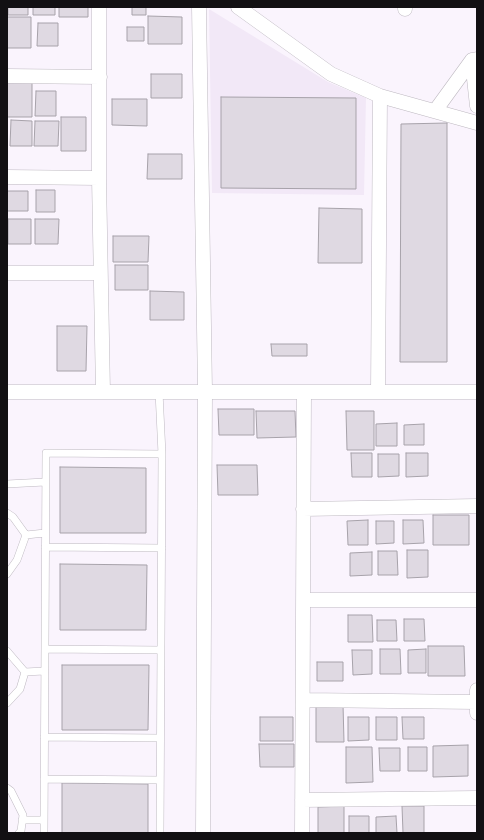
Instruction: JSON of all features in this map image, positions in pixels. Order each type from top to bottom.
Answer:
[{"type":"street","points":[[99,7],[99,178],[103,392]]},
{"type":"street","points":[[199,7],[205,391],[203,833]]},
{"type":"street","points":[[238,7],[331,74],[380,96],[477,123]]},
{"type":"street","points":[[436,112],[475,59]]},
{"type":"street","points":[[475,59],[477,106]]},
{"type":"street","points":[[7,76],[100,77]]},
{"type":"street","points":[[378,392],[380,96]]},
{"type":"street","points":[[7,177],[99,178]]},
{"type":"street","points":[[7,273],[100,273]]},
{"type":"street","points":[[7,392],[477,392]]},
{"type":"street","points":[[302,833],[304,700],[304,393]]},
{"type":"street","points":[[303,509],[477,506]]},
{"type":"street","points":[[304,600],[477,600]]},
{"type":"street","points":[[477,690],[477,713]]},
{"type":"street","points":[[304,700],[477,702]]},
{"type":"street","points":[[302,800],[477,798]]},
{"type":"lane","points":[[159,392],[162,454],[160,833]]},
{"type":"lane","points":[[44,833],[46,453],[162,454]]},
{"type":"lane","points":[[7,484],[46,482]]},
{"type":"lane","points":[[7,513],[13,518],[26,535]]},
{"type":"lane","points":[[26,535],[45,533]]},
{"type":"lane","points":[[7,574],[17,560],[26,535]]},
{"type":"lane","points":[[45,547],[162,548]]},
{"type":"lane","points":[[45,649],[161,650]]},
{"type":"lane","points":[[7,651],[25,672]]},
{"type":"lane","points":[[25,672],[44,671]]},
{"type":"lane","points":[[7,703],[20,689],[25,672]]},
{"type":"lane","points":[[44,737],[160,738]]},
{"type":"lane","points":[[44,779],[160,780]]},
{"type":"lane","points":[[7,788],[11,791],[23,815],[21,832],[19,833]]},
{"type":"lane","points":[[22,820],[44,820]]},
{"type":"shaded area","points":[[209,9],[328,82],[366,98],[364,195],[212,193]]},
{"type":"building","points":[[8,7],[28,7],[28,15],[8,15]]},
{"type":"building","points":[[33,7],[55,7],[55,15],[33,15]]},
{"type":"building","points":[[59,7],[88,7],[88,17],[59,17]]},
{"type":"building","points":[[132,7],[146,7],[146,15],[132,15]]},
{"type":"building","points":[[148,16],[182,17],[182,44],[148,44]]},
{"type":"building","points":[[7,17],[31,17],[31,48],[7,48]]},
{"type":"building","points":[[38,23],[58,23],[58,46],[37,46]]},
{"type":"building","points":[[127,27],[144,27],[144,41],[127,41]]},
{"type":"building","points":[[151,74],[182,74],[182,98],[151,98]]},
{"type":"building","points":[[7,82],[32,82],[32,117],[7,117]]},
{"type":"building","points":[[36,91],[56,91],[56,116],[35,116]]},
{"type":"building","points":[[221,97],[356,98],[356,189],[221,188]]},
{"type":"building","points":[[112,99],[147,99],[147,126],[112,125]]},
{"type":"building","points":[[61,117],[86,117],[86,151],[61,151]]},
{"type":"building","points":[[11,120],[32,121],[32,146],[10,146]]},
{"type":"building","points":[[35,121],[59,121],[58,146],[34,146]]},
{"type":"building","points":[[447,123],[447,362],[400,362],[401,124]]},
{"type":"building","points":[[148,154],[182,154],[182,179],[147,179]]},
{"type":"building","points":[[36,190],[55,190],[55,212],[36,212]]},
{"type":"building","points":[[7,191],[28,191],[28,211],[7,211]]},
{"type":"building","points":[[319,208],[362,209],[362,263],[318,263]]},
{"type":"building","points":[[8,219],[31,219],[31,244],[8,244]]},
{"type":"building","points":[[35,219],[59,219],[58,244],[35,244]]},
{"type":"building","points":[[113,236],[149,236],[148,262],[113,262]]},
{"type":"building","points":[[115,265],[148,265],[148,290],[115,290]]},
{"type":"building","points":[[150,291],[184,292],[184,320],[150,320]]},
{"type":"building","points":[[57,326],[87,326],[86,371],[57,371]]},
{"type":"building","points":[[271,344],[307,344],[307,356],[272,356]]},
{"type":"building","points":[[218,409],[254,409],[254,435],[219,435]]},
{"type":"building","points":[[256,411],[295,411],[296,437],[257,438]]},
{"type":"building","points":[[346,411],[374,411],[374,450],[347,450]]},
{"type":"building","points":[[397,423],[397,446],[376,446],[376,424]]},
{"type":"building","points":[[424,424],[424,445],[404,445],[404,425]]},
{"type":"building","points":[[351,453],[372,453],[372,477],[352,477]]},
{"type":"building","points":[[406,453],[428,453],[428,476],[406,477]]},
{"type":"building","points":[[378,454],[399,454],[399,476],[378,477]]},
{"type":"building","points":[[217,465],[257,465],[258,495],[218,495]]},
{"type":"building","points":[[60,467],[146,468],[146,533],[60,533]]},
{"type":"building","points":[[433,515],[469,515],[469,545],[433,545]]},
{"type":"building","points":[[368,520],[368,545],[348,545],[347,521]]},
{"type":"building","points":[[403,520],[423,520],[424,543],[403,544]]},
{"type":"building","points":[[376,521],[394,521],[394,543],[376,544]]},
{"type":"building","points":[[407,550],[428,550],[428,577],[407,578]]},
{"type":"building","points":[[378,551],[397,551],[398,575],[378,575]]},
{"type":"building","points":[[372,552],[372,575],[350,576],[350,553]]},
{"type":"building","points":[[60,564],[147,565],[146,630],[60,630]]},
{"type":"building","points":[[348,615],[372,615],[373,642],[348,642]]},
{"type":"building","points":[[404,619],[424,619],[425,641],[404,641]]},
{"type":"building","points":[[377,620],[396,620],[397,641],[377,641]]},
{"type":"building","points":[[428,646],[464,646],[465,676],[428,676]]},
{"type":"building","points":[[380,649],[400,649],[401,674],[380,674]]},
{"type":"building","points":[[426,649],[426,673],[408,673],[408,650]]},
{"type":"building","points":[[352,650],[372,650],[372,674],[353,675]]},
{"type":"building","points":[[317,662],[343,662],[343,681],[317,681]]},
{"type":"building","points":[[62,665],[149,665],[148,730],[62,730]]},
{"type":"building","points":[[343,704],[344,742],[316,742],[316,705]]},
{"type":"building","points":[[260,717],[293,717],[293,741],[260,741]]},
{"type":"building","points":[[348,717],[369,717],[369,740],[348,741]]},
{"type":"building","points":[[376,717],[397,717],[397,740],[376,740]]},
{"type":"building","points":[[402,717],[424,717],[424,739],[403,739]]},
{"type":"building","points":[[259,744],[294,744],[294,767],[260,767]]},
{"type":"building","points":[[468,745],[468,776],[433,777],[433,746]]},
{"type":"building","points":[[346,747],[372,747],[373,782],[346,783]]},
{"type":"building","points":[[408,747],[427,747],[427,771],[408,771]]},
{"type":"building","points":[[379,748],[400,748],[400,771],[380,771]]},
{"type":"building","points":[[62,783],[148,784],[148,833],[62,833]]},
{"type":"building","points":[[344,806],[344,833],[318,833],[318,807]]},
{"type":"building","points":[[402,806],[424,806],[424,833],[403,833]]},
{"type":"building","points":[[349,816],[369,816],[369,833],[349,833]]},
{"type":"building","points":[[396,816],[397,833],[376,833],[376,817]]}]
